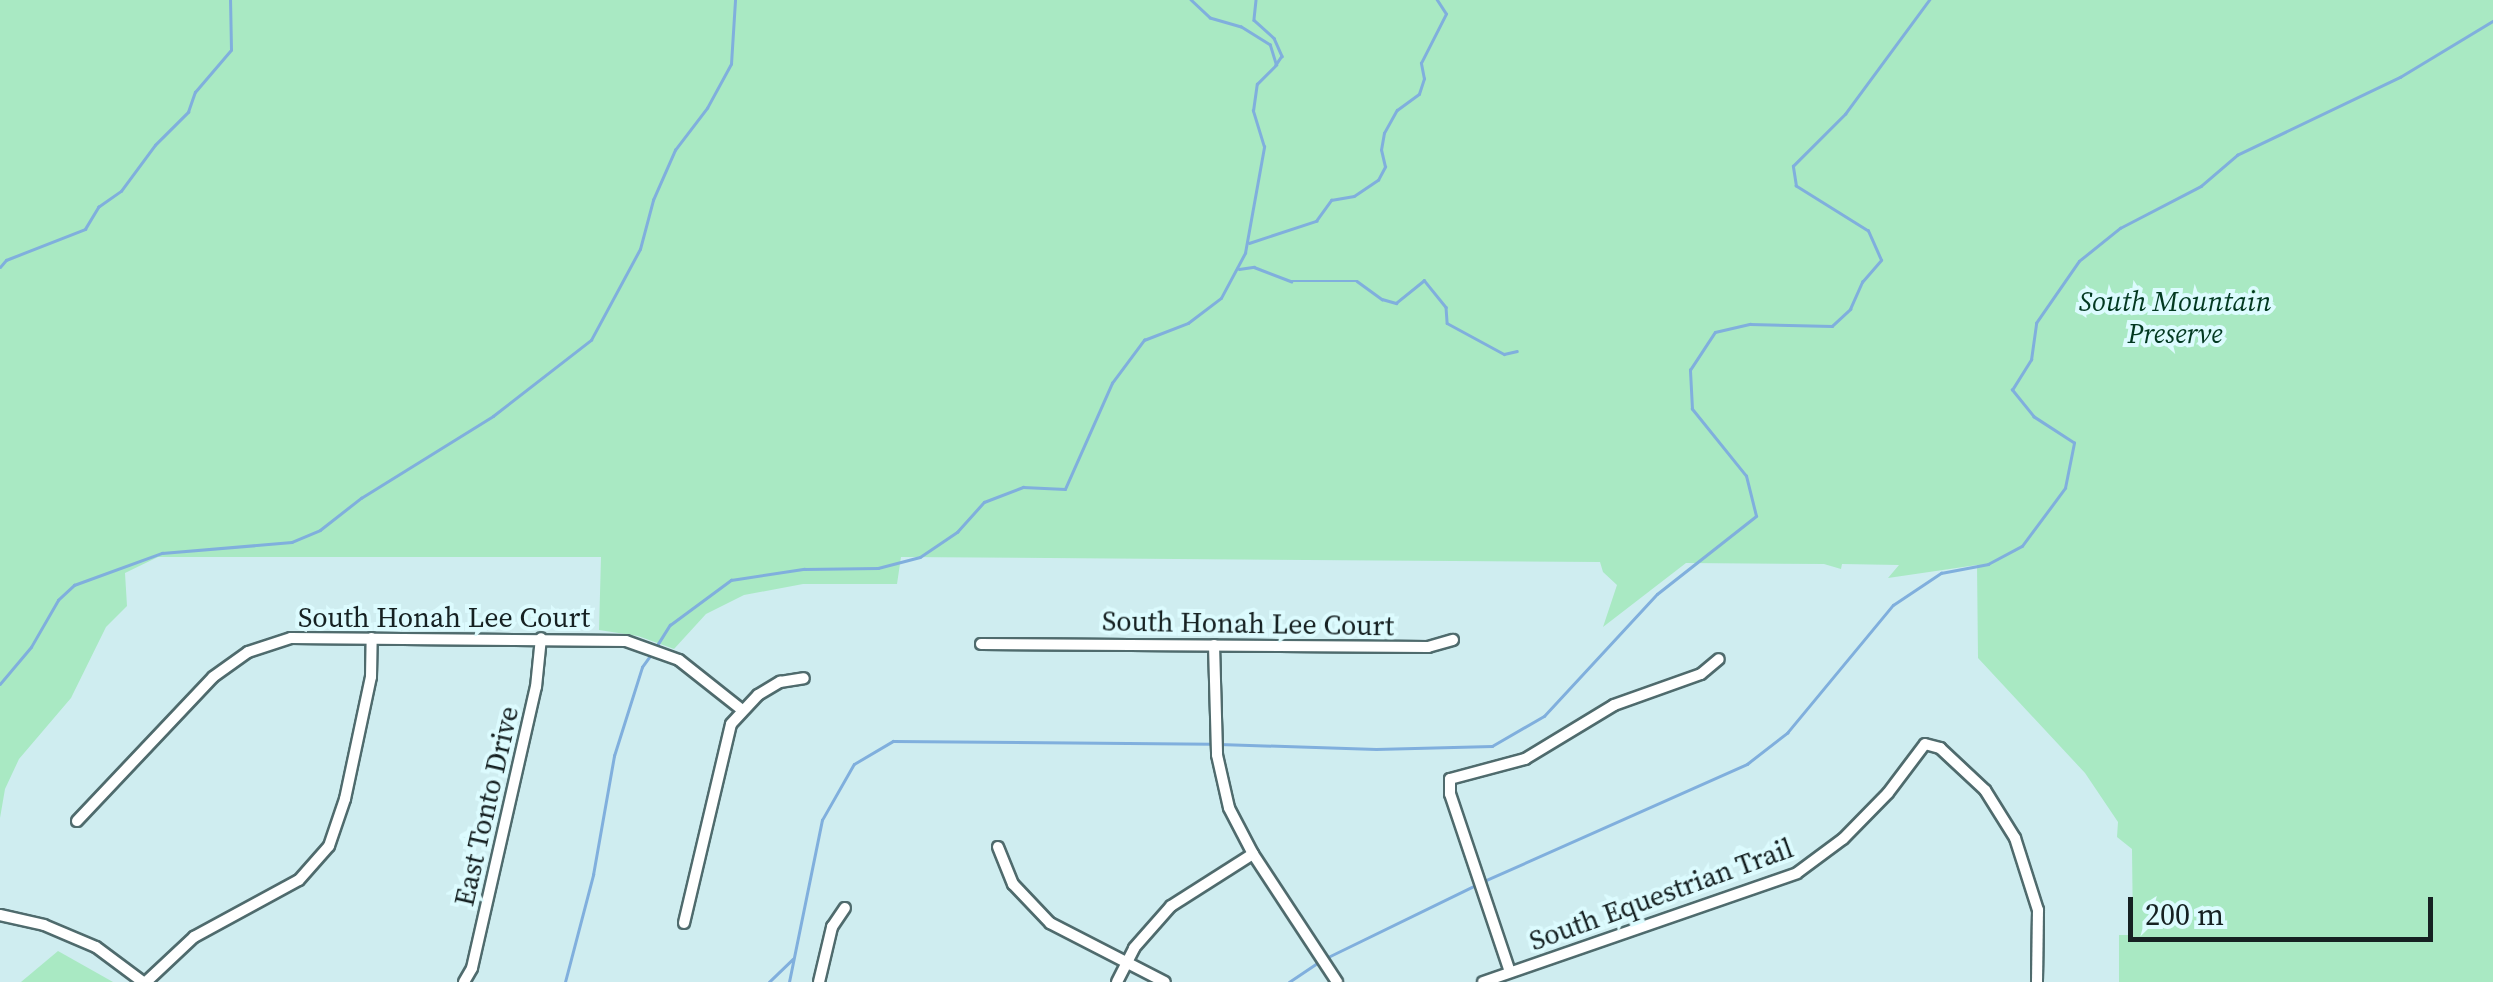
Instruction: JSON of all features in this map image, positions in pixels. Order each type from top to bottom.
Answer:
[{"type":"street","name":"South Honah Lee Court","points":[[77,821],[213,677],[248,652],[291,638],[608,639],[662,652],[712,683],[742,710]]},
{"type":"street","points":[[0,914],[44,925],[96,948],[145,982],[194,937],[299,880],[329,846],[345,799],[371,677],[372,638]]},
{"type":"street","name":"East Tonto Drive","points":[[464,982],[472,968],[536,688],[541,638]]},
{"type":"street","name":"South Honah Lee Court","points":[[981,644],[1428,647],[1453,640]]},
{"type":"street","points":[[1214,645],[1215,736],[1229,808],[1253,854],[1337,982]]},
{"type":"street","points":[[1510,972],[1450,794],[1453,776],[1502,768],[1524,759],[1614,705],[1701,674],[1719,659]]},
{"type":"street","points":[[684,924],[730,724],[742,710],[780,682],[804,678]]},
{"type":"street","name":"South Equestrian Trail","points":[[1483,982],[1797,874],[1843,839],[1888,792],[1925,744],[1940,748],[1985,790],[2015,838],[2038,910],[2037,982]]},
{"type":"street","points":[[998,847],[1013,884],[1050,923],[1165,982]]},
{"type":"street","points":[[1117,982],[1126,962],[1171,906],[1253,854]]},
{"type":"street","points":[[819,982],[832,927],[845,908]]},
{"type":"green space","name":"South Mountain Preserve","points":[[0,0],[2493,0],[2493,982],[2119,982],[2119,935],[2133,935],[2132,849],[2117,837],[2118,822],[2085,773],[1978,658],[1977,565],[1888,578],[1899,565],[1842,564],[1841,569],[1824,564],[1686,563],[1603,627],[1617,585],[1603,572],[1600,562],[901,557],[897,584],[803,584],[744,595],[706,614],[674,649],[638,636],[599,630],[601,557],[158,557],[125,573],[127,606],[106,627],[71,698],[19,759],[5,789],[0,818]]},
{"type":"green space","points":[[58,951],[113,982],[21,982]]},
{"type":"waterway","points":[[0,267],[6,260],[85,229],[98,207],[121,191],[155,145],[188,112],[195,92],[231,50],[230,0]]},
{"type":"waterway","points":[[0,684],[31,647],[58,600],[74,585],[162,553],[292,542],[320,530],[361,498],[493,416],[591,340],[640,249],[653,200],[675,150],[707,108],[731,64],[735,0]]},
{"type":"waterway","points":[[656,647],[670,625],[731,580],[804,569],[878,568],[920,557],[957,532],[984,502],[1023,487],[1065,489],[1112,383],[1144,340],[1188,323],[1221,298],[1245,253],[1264,147],[1253,111],[1257,84],[1276,65],[1270,45],[1241,27],[1210,18],[1191,0]]},
{"type":"waterway","points":[[1256,0],[1254,20],[1274,38],[1282,56],[1276,65]]},
{"type":"waterway","points":[[1249,243],[1316,221],[1331,200],[1354,196],[1378,180],[1385,167],[1381,150],[1384,133],[1397,110],[1419,94],[1424,79],[1421,63],[1446,14],[1437,0]]},
{"type":"waterway","points":[[1219,744],[1376,749],[1492,746],[1544,716],[1657,594],[1756,516],[1746,476],[1692,409],[1690,370],[1715,332],[1750,324],[1832,326],[1850,309],[1862,282],[1881,260],[1868,231],[1796,186],[1793,166],[1845,114],[1929,0]]},
{"type":"waterway","points":[[1482,882],[1747,764],[1787,733],[1893,605],[1941,573],[1988,564],[2022,546],[2065,488],[2074,443],[2034,417],[2012,390],[2031,360],[2036,323],[2079,261],[2120,228],[2201,186],[2237,155],[2400,77],[2493,21]]},
{"type":"waterway","points":[[1239,269],[1254,267],[1291,281],[1357,281],[1382,299],[1396,303],[1424,280],[1446,307],[1447,323],[1504,354],[1517,351]]},
{"type":"waterway","points":[[565,982],[593,875],[614,756],[642,667],[652,653]]},
{"type":"waterway","points":[[789,982],[822,820],[854,764],[893,741],[1211,744]]},
{"type":"waterway","points":[[1324,959],[1474,886]]},
{"type":"waterway","points":[[769,982],[793,959]]},
{"type":"waterway","points":[[1289,982],[1317,963]]}]
